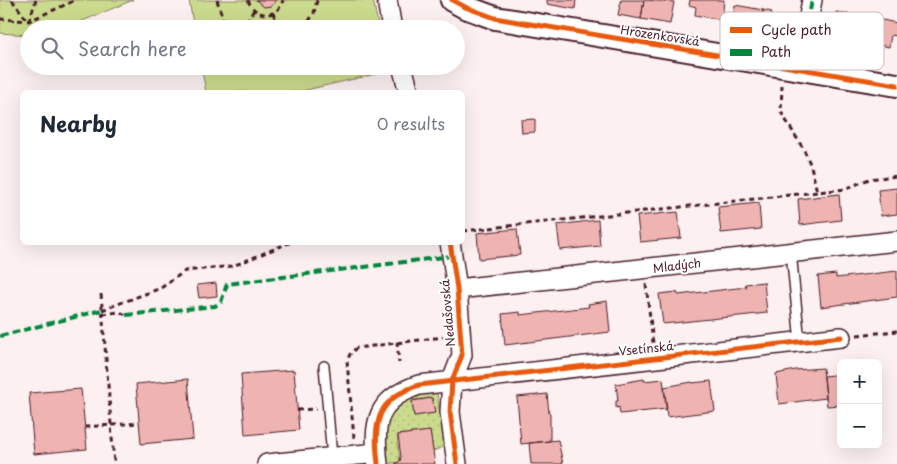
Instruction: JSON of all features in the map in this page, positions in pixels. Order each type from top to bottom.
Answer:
[{"type":"street","points":[[388,0],[391,20]]},
{"type":"street","name":"Hrozenkovská","points":[[452,0],[465,8],[496,18],[720,60]]},
{"type":"street","name":"Hrozenkovská","points":[[775,70],[897,85]]},
{"type":"street","points":[[404,75],[408,90]]},
{"type":"street","name":"Mladých","points":[[457,289],[897,241]]},
{"type":"street","name":"Nedašovská","points":[[450,245],[457,289],[462,355],[452,381],[450,412],[457,464]]},
{"type":"street","name":"Vsetínská","points":[[452,381],[841,337]]},
{"type":"street","points":[[267,464],[332,458],[378,458],[375,428],[380,413],[388,401],[399,392],[413,387],[452,381]]},
{"type":"lane","points":[[791,252],[800,342]]},
{"type":"lane","points":[[324,366],[332,458]]},
{"type":"path","points":[[12,0],[28,20]]},
{"type":"path","points":[[29,20],[36,0]]},
{"type":"path","points":[[31,20],[76,0]]},
{"type":"path","points":[[216,0],[224,20]]},
{"type":"path","points":[[248,0],[254,10],[263,15],[278,10],[283,0]]},
{"type":"path","points":[[310,20],[314,13],[316,0]]},
{"type":"path","points":[[247,20],[254,10]]},
{"type":"path","points":[[273,13],[276,20]]},
{"type":"path","points":[[0,20],[20,21]]},
{"type":"path","points":[[791,73],[780,112],[804,150],[811,166],[817,192]]},
{"type":"path","points":[[465,231],[845,189],[869,179],[897,176]]},
{"type":"path","points":[[103,312],[161,288],[185,271],[234,266],[285,245]]},
{"type":"path","points":[[644,270],[654,358]]},
{"type":"path","points":[[101,294],[114,462]]},
{"type":"path","points":[[103,312],[119,312],[126,315]]},
{"type":"path","points":[[841,337],[897,331]]},
{"type":"path","points":[[355,444],[348,361],[351,352],[357,348],[461,335]]},
{"type":"path","points":[[397,342],[399,362]]},
{"type":"path","points":[[85,427],[139,423]]},
{"type":"green space","points":[[0,0],[133,0],[85,20],[20,20],[20,34],[0,33]]},
{"type":"green space","points":[[189,0],[373,0],[377,20],[192,20]]},
{"type":"green space","points":[[203,75],[371,75],[306,90],[206,90]]},
{"type":"green space","points":[[437,393],[444,441],[441,448],[433,451],[430,431],[397,435],[400,462],[386,464],[385,435],[390,418],[395,410],[414,397]],"holes":[[[432,398],[434,413],[414,416],[412,400]]]},
{"type":"building","points":[[256,0],[276,0],[272,6],[264,7]]},
{"type":"building","points":[[547,0],[576,0],[575,9],[547,4]]},
{"type":"building","points":[[621,0],[644,0],[641,19],[618,15]]},
{"type":"building","points":[[644,0],[674,2],[670,24],[641,19]]},
{"type":"building","points":[[690,0],[724,0],[723,12],[720,12],[720,20],[695,15],[696,7],[689,5]]},
{"type":"building","points":[[735,5],[763,10],[763,12],[734,12]]},
{"type":"building","points":[[884,20],[897,23],[897,36],[891,35],[889,47],[884,46]]},
{"type":"building","points":[[535,119],[535,132],[522,133],[521,120]]},
{"type":"building","points":[[897,188],[897,214],[881,216],[878,190]]},
{"type":"building","points":[[839,194],[841,220],[800,225],[798,199]]},
{"type":"building","points":[[759,203],[761,229],[721,233],[718,207]]},
{"type":"building","points":[[678,212],[681,238],[640,242],[637,216]]},
{"type":"building","points":[[598,220],[600,246],[560,250],[557,225]]},
{"type":"building","points":[[517,229],[520,255],[479,259],[477,233]]},
{"type":"building","points":[[897,271],[897,297],[821,307],[818,276],[836,274],[836,278]]},
{"type":"building","points":[[764,282],[767,313],[663,324],[659,294],[677,292],[678,295],[746,287],[745,284]]},
{"type":"building","points":[[216,283],[217,296],[199,298],[197,285]]},
{"type":"building","points":[[607,301],[610,332],[505,345],[502,314],[520,312],[520,315],[589,307],[588,304]]},
{"type":"building","points":[[823,368],[826,398],[779,404],[776,374],[795,370]]},
{"type":"building","points":[[294,370],[299,430],[245,435],[241,374]]},
{"type":"building","points":[[837,374],[837,405],[827,406],[824,376]]},
{"type":"building","points":[[188,379],[193,439],[141,444],[136,384]]},
{"type":"building","points":[[644,379],[644,381],[663,379],[667,409],[620,414],[619,407],[616,408],[616,401],[618,401],[616,384]]},
{"type":"building","points":[[711,381],[715,411],[667,417],[664,387]]},
{"type":"building","points":[[81,389],[87,449],[34,454],[29,393]]},
{"type":"building","points":[[547,394],[550,413],[550,441],[521,444],[517,397]]},
{"type":"building","points":[[432,398],[435,413],[414,416],[412,401]]},
{"type":"building","points":[[430,431],[435,464],[395,464],[400,461],[401,457],[398,435]]},
{"type":"building","points":[[558,440],[563,464],[531,464],[529,443]]},
{"type":"marked path","points":[[810,12],[812,0]]},
{"type":"marked path","points":[[126,315],[215,306],[221,302],[227,284],[452,256]]},
{"type":"marked path","points":[[0,336],[102,310]]},
{"type":"cycle path","points":[[452,0],[495,18],[720,56]]},
{"type":"cycle path","points":[[807,70],[897,85]]},
{"type":"cycle path","points":[[450,245],[457,289],[462,355],[452,381],[450,412],[457,464]]},
{"type":"cycle path","points":[[378,464],[376,436],[380,414],[394,397],[419,385],[841,337]]}]
